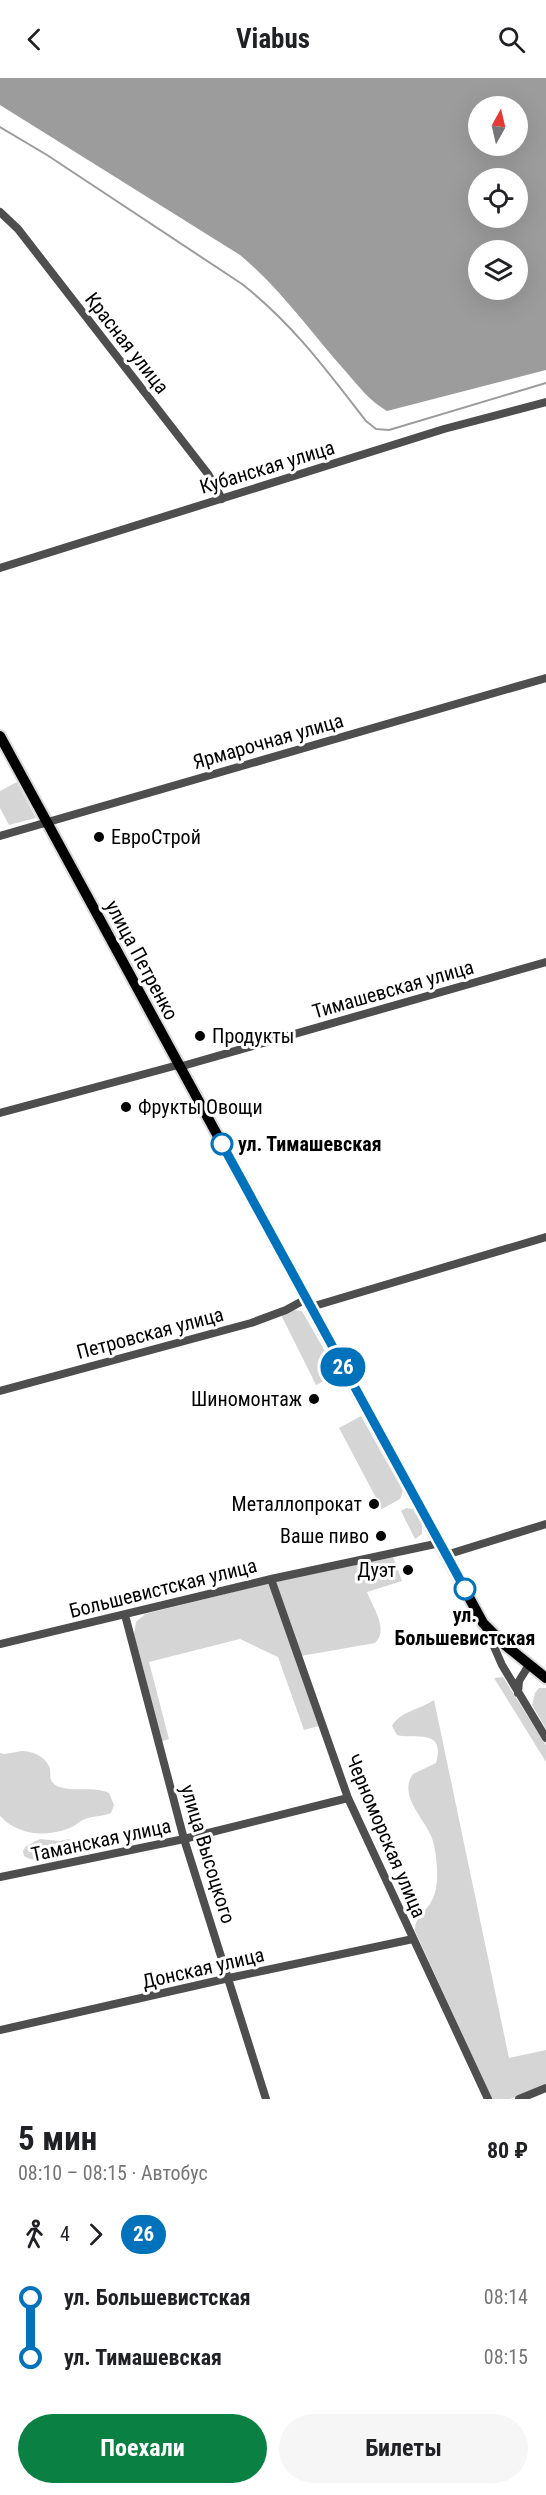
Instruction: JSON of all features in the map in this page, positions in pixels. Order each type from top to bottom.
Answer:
[{"type":"main road","name":"улица Петренко","points":[[0,736],[483,1623]]},
{"type":"main road","points":[[483,1623],[546,1678]]},
{"type":"street","name":"Красная улица","points":[[0,212],[18,229],[128,370],[208,474],[222,499]]},
{"type":"street","name":"Кубанская улица","points":[[0,568],[444,429],[546,402]]},
{"type":"street","name":"Ярмарочная улица","points":[[0,836],[546,678]]},
{"type":"street","name":"Тимашевская улица","points":[[0,1113],[178,1066],[546,962]]},
{"type":"street","name":"Петровская улица","points":[[0,1391],[250,1323],[308,1303],[546,1237]]},
{"type":"street","points":[[446,1555],[546,1524]]},
{"type":"street","name":"Большевистская улица","points":[[0,1644],[125,1616],[271,1579],[440,1543]]},
{"type":"street","name":"Черноморская улица","points":[[271,1579],[348,1798],[489,2099]]},
{"type":"street","name":"улица Высоцкого","points":[[125,1616],[184,1839],[266,2099]]},
{"type":"street","name":"улица Петренко","points":[[483,1623],[497,1655],[546,1738]]},
{"type":"street","points":[[519,1694],[519,1681],[529,1665]]},
{"type":"street","name":"Таманская улица","points":[[0,1877],[184,1839],[348,1798]]},
{"type":"street","name":"Донская улица","points":[[0,2030],[413,1939]]},
{"type":"street","points":[[519,2099],[535,2095],[546,2088]]},
{"type":"shaded area","points":[[0,78],[546,78],[546,370],[387,411],[361,389],[282,297],[240,255],[0,105]]},
{"type":"shaded area","points":[[17,782],[36,818],[9,825],[0,808],[0,791]]},
{"type":"shaded area","points":[[293,1310],[302,1311],[338,1374],[316,1385],[281,1315]]},
{"type":"shaded area","points":[[361,1416],[403,1491],[400,1499],[382,1509],[339,1428]]},
{"type":"shaded area","points":[[406,1508],[413,1509],[422,1525],[422,1534],[415,1539],[401,1511]]},
{"type":"shaded area","points":[[393,1557],[402,1581],[367,1592],[380,1625],[379,1637],[375,1643],[301,1656],[275,1582]]},
{"type":"shaded area","points":[[269,1583],[319,1726],[304,1730],[278,1657],[240,1639],[149,1662],[169,1739],[160,1742],[134,1634],[136,1622],[145,1614]]},
{"type":"shaded area","points":[[503,1677],[546,1745],[546,1762],[494,1678]]},
{"type":"shaded area","points":[[539,1688],[546,1688],[546,1729],[532,1705]]},
{"type":"shaded area","points":[[434,1700],[509,2058],[546,2050],[546,2084],[510,2099],[492,2099],[415,1931],[417,1921],[435,1894],[437,1873],[434,1845],[411,1801],[409,1783],[413,1774],[436,1763],[438,1752],[437,1744],[433,1740],[427,1737],[397,1735],[392,1726],[400,1717]]},
{"type":"shaded area","points":[[22,1751],[34,1753],[44,1759],[50,1768],[52,1782],[59,1787],[109,1793],[114,1805],[111,1813],[88,1818],[70,1828],[49,1833],[23,1831],[7,1822],[0,1816],[0,1753]]},
{"type":"shaded area","points":[[40,1839],[60,1841],[69,1839],[75,1843],[75,1848],[70,1853],[51,1861],[36,1861],[24,1856],[23,1851],[26,1846]]},
{"type":"waterway","points":[[0,127],[47,155],[242,284],[293,332],[366,421],[376,429],[389,430],[546,383]]},
{"type":"bus line","name":"26","points":[[222,1144],[465,1589]]},
{"type":"place","name":"ЕвроСтрой","points":[[99,837]]},
{"type":"place","name":"Продукты","points":[[200,1036]]},
{"type":"place","name":"Фрукты Овощи","points":[[126,1107]]},
{"type":"place","name":"ул. Тимашевская","points":[[222,1144]]},
{"type":"place","name":"Шиномонтаж","points":[[314,1399]]},
{"type":"place","name":"Металлопрокат","points":[[374,1504]]},
{"type":"place","name":"Ваше пиво","points":[[381,1536]]},
{"type":"place","name":"Дуэт","points":[[408,1570]]},
{"type":"place","name":"ул. Большевистская","points":[[465,1589]]}]
